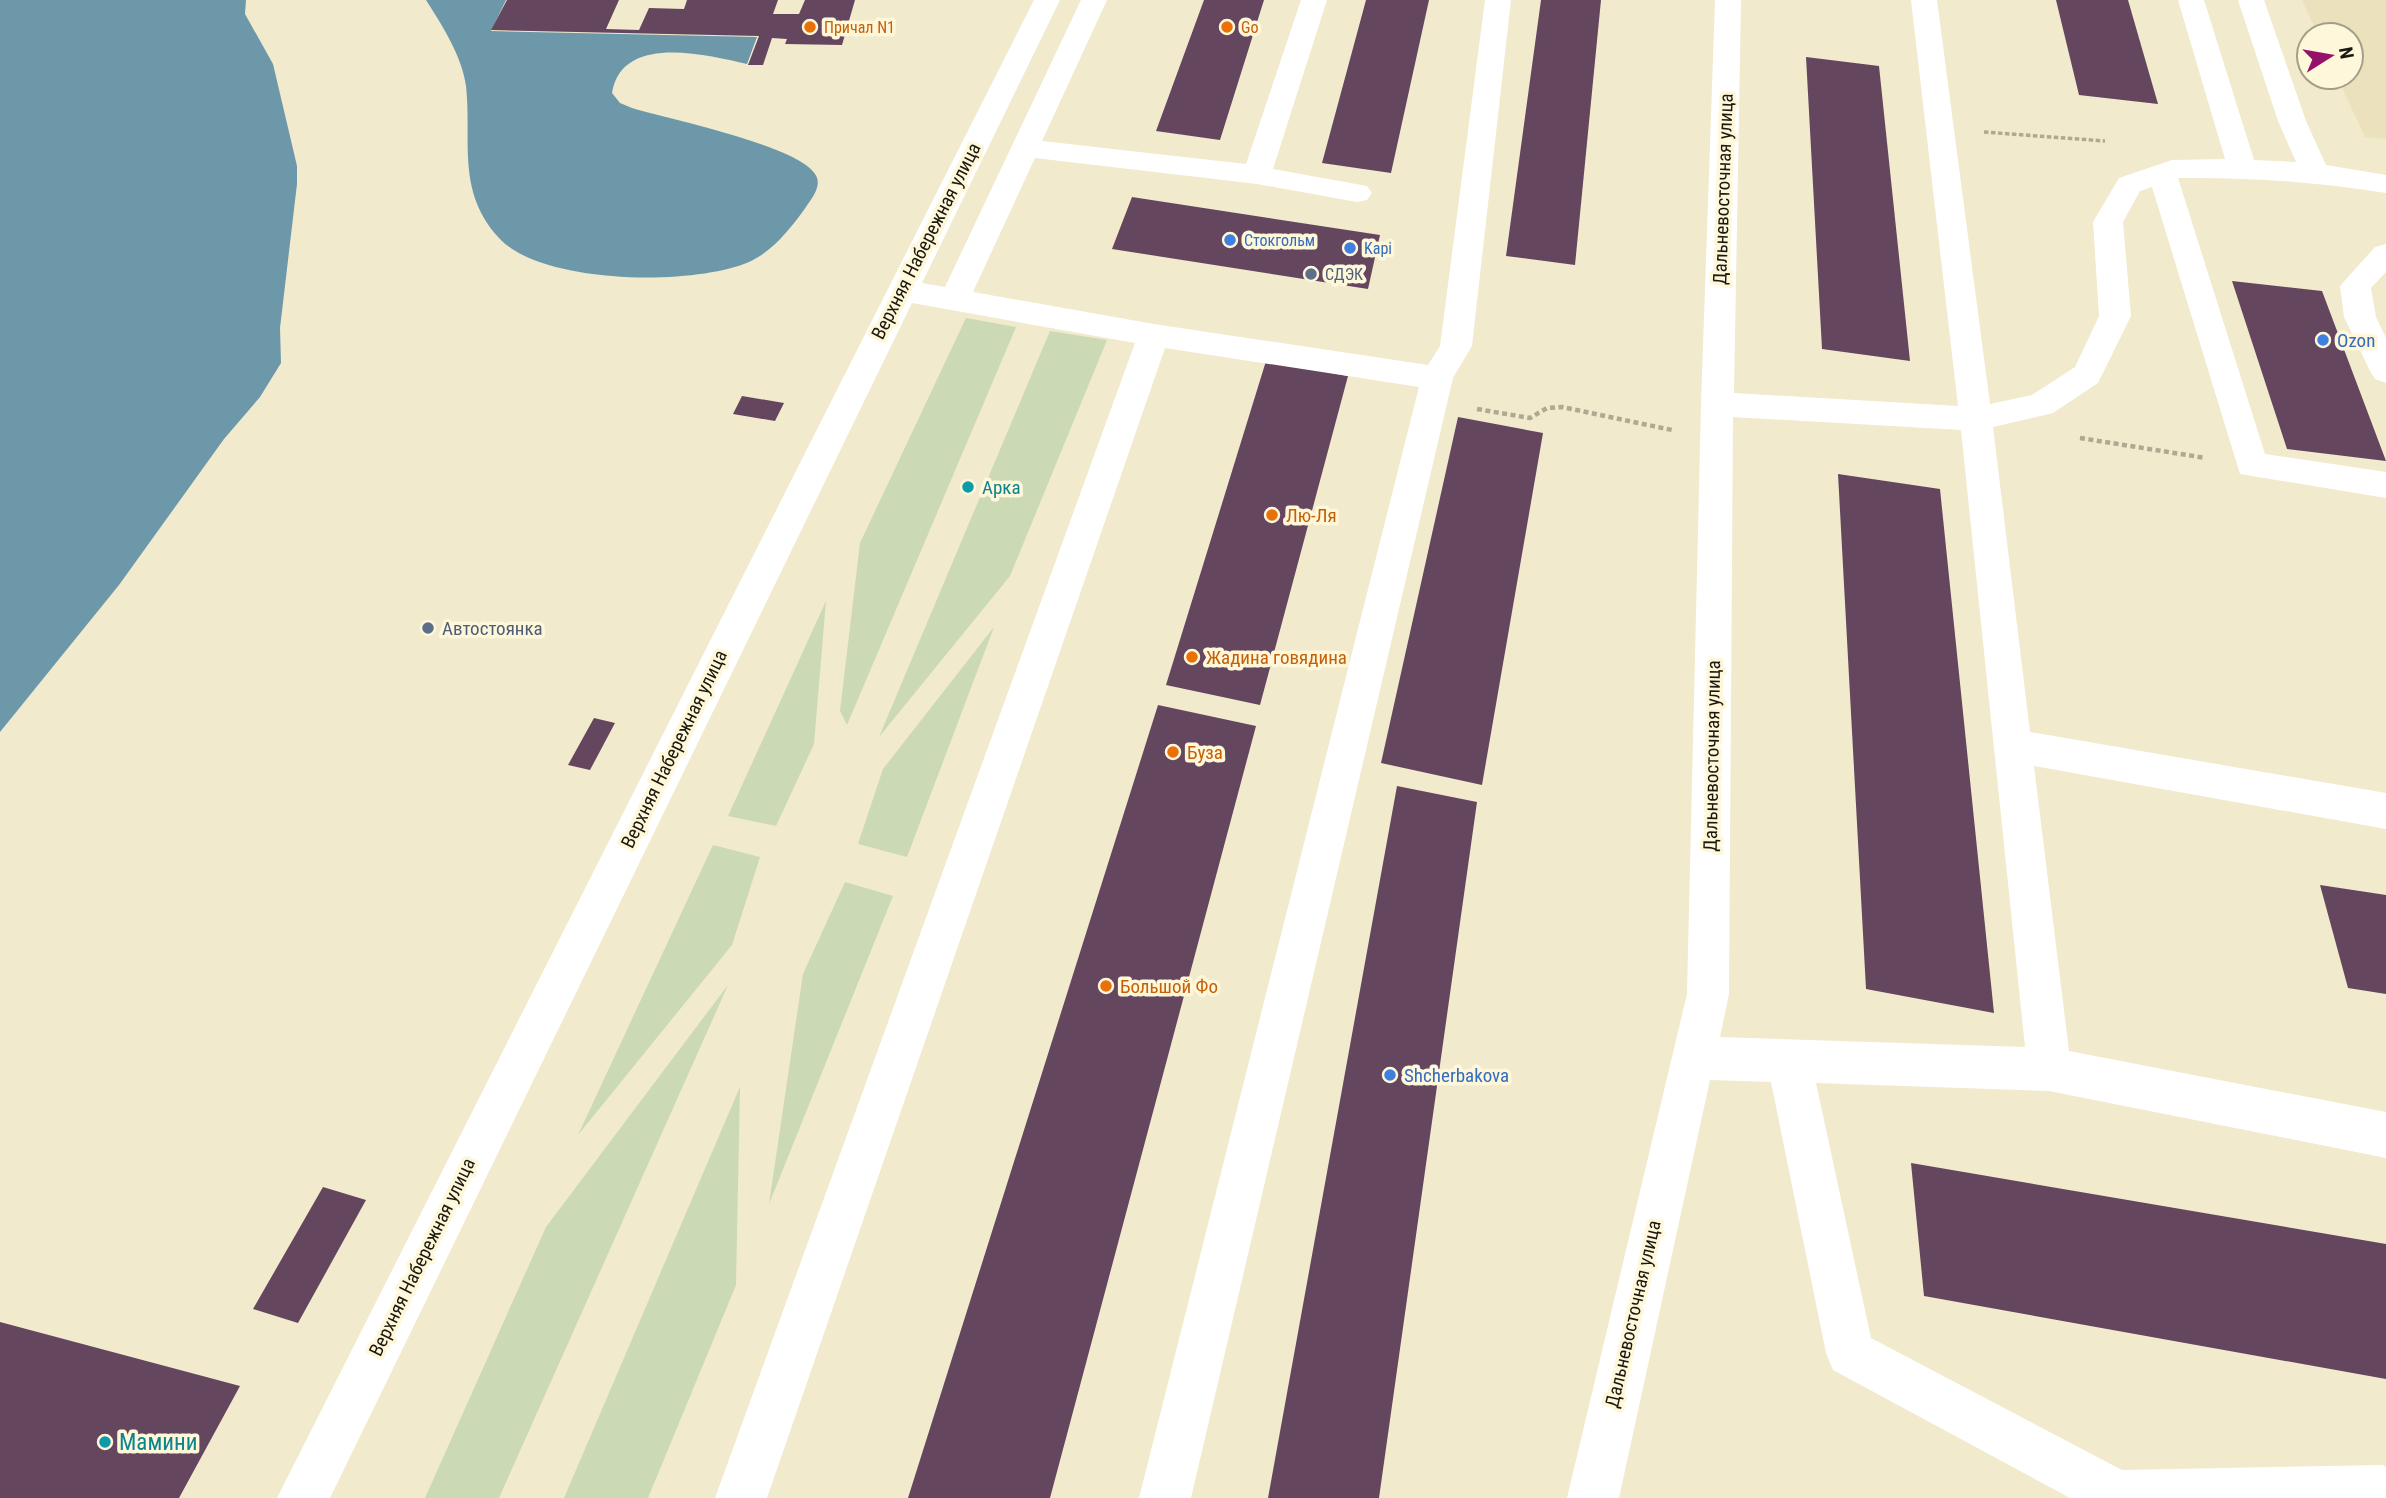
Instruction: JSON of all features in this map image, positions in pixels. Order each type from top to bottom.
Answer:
[{"type":"street","name":"Верхняя Набережная улица","points":[[303,1498],[1047,0]]},
{"type":"street","points":[[954,300],[1094,0]]},
{"type":"street","points":[[1256,175],[1314,0]]},
{"type":"street","points":[[1165,1498],[1437,378],[1456,346],[1498,0]]},
{"type":"street","name":"Дальневосточная улица","points":[[1593,1498],[1692,1058],[1709,994],[1717,404],[1728,0]]},
{"type":"street","points":[[1924,0],[1976,419],[2049,1069]]},
{"type":"street","points":[[2190,0],[2242,168]]},
{"type":"street","points":[[2251,0],[2292,121],[2315,173]]},
{"type":"street","points":[[1027,148],[1256,175],[1357,193]]},
{"type":"street","points":[[1717,404],[1976,419],[2041,405],[2087,375],[2115,316],[2108,222],[2130,185],[2172,169],[2242,168],[2315,173],[2386,184]]},
{"type":"street","points":[[2161,173],[2252,465],[2386,485]]},
{"type":"street","points":[[2386,254],[2355,286],[2360,317],[2386,371]]},
{"type":"street","points":[[901,290],[1154,335],[1437,378]]},
{"type":"street","points":[[741,1498],[1154,335]]},
{"type":"street","points":[[2013,746],[2386,811]]},
{"type":"street","points":[[1692,1058],[2049,1069],[2386,1135]]},
{"type":"street","points":[[1789,1061],[1850,1353],[2118,1496],[2384,1491]]},
{"type":"path","points":[[1940,128],[2105,141]]},
{"type":"path","points":[[1476,409],[1530,418],[1547,408],[1562,407],[1680,431]]},
{"type":"path","points":[[2080,438],[2252,465]]},
{"type":"shaded area","points":[[2302,0],[2386,0],[2386,139],[2365,137],[2344,91],[2365,91],[2365,21],[2312,21]]},
{"type":"green space","points":[[966,318],[1016,327],[847,725],[840,711],[860,543]]},
{"type":"green space","points":[[1050,331],[1107,340],[1010,576],[879,737]]},
{"type":"green space","points":[[826,601],[814,744],[776,826],[728,816]]},
{"type":"green space","points":[[994,627],[907,857],[858,844],[883,769]]},
{"type":"green space","points":[[713,845],[760,857],[732,945],[578,1135]]},
{"type":"green space","points":[[845,882],[893,896],[769,1204],[803,974]]},
{"type":"green space","points":[[728,985],[499,1498],[425,1498],[546,1227]]},
{"type":"green space","points":[[740,1087],[736,1285],[648,1498],[564,1498]]},
{"type":"water","points":[[0,0],[246,0],[245,14],[273,64],[297,166],[297,184],[280,328],[281,363],[260,397],[224,439],[119,585],[0,732]]},
{"type":"water","points":[[426,0],[506,0],[491,31],[757,37],[747,64],[689,53],[648,55],[632,62],[619,74],[612,93],[620,103],[632,108],[730,134],[783,153],[803,163],[815,174],[818,183],[816,191],[794,223],[774,245],[749,262],[724,270],[693,275],[620,277],[582,273],[548,265],[520,254],[499,238],[485,220],[477,202],[469,165],[464,75],[450,41]]},
{"type":"building","points":[[507,0],[619,0],[606,29],[639,30],[649,8],[684,9],[687,0],[778,0],[773,14],[799,14],[805,0],[855,0],[842,45],[785,44],[787,39],[772,38],[763,65],[748,65],[759,36],[491,30]]},
{"type":"building","points":[[1204,0],[1264,0],[1220,140],[1156,131]]},
{"type":"building","points":[[1366,0],[1429,0],[1391,173],[1322,163]]},
{"type":"building","points":[[1541,0],[1601,0],[1575,265],[1506,256]]},
{"type":"building","points":[[2056,0],[2128,0],[2158,104],[2079,95]]},
{"type":"building","points":[[1806,57],[1879,66],[1910,361],[1822,349]]},
{"type":"building","points":[[1132,197],[1380,235],[1368,289],[1112,249]]},
{"type":"building","points":[[2232,281],[2322,291],[2386,461],[2287,449]]},
{"type":"building","points":[[1266,361],[1348,376],[1260,705],[1166,685]]},
{"type":"building","points":[[742,396],[784,403],[775,421],[733,414]]},
{"type":"building","points":[[1458,417],[1543,433],[1482,785],[1381,763]]},
{"type":"building","points":[[1838,474],[1940,489],[1994,1013],[1866,989]]},
{"type":"building","points":[[1158,705],[1256,726],[1050,1498],[908,1498]]},
{"type":"building","points":[[594,718],[615,723],[590,770],[568,765]]},
{"type":"building","points":[[1397,786],[1477,802],[1379,1498],[1268,1498]]},
{"type":"building","points":[[2320,885],[2386,895],[2386,994],[2348,988]]},
{"type":"building","points":[[1911,1163],[2386,1244],[2386,1379],[1924,1296]]},
{"type":"building","points":[[323,1187],[366,1200],[298,1323],[253,1309]]},
{"type":"building","name":"Мамини","points":[[0,1322],[240,1386],[179,1498],[0,1498]]},
{"type":"place","name":"Причал N1","points":[[810,27]]},
{"type":"place","name":"Go","points":[[1227,27]]},
{"type":"place","name":"Стокгольм","points":[[1230,240]]},
{"type":"place","name":"Kapi","points":[[1350,248]]},
{"type":"place","name":"СДЭК","points":[[1311,274]]},
{"type":"place","name":"Ozon","points":[[2323,340]]},
{"type":"place","name":"Арка","points":[[968,487]]},
{"type":"place","name":"Лю-Ля","points":[[1272,515]]},
{"type":"place","name":"Автостоянка","points":[[428,628]]},
{"type":"place","name":"Жадина говядина","points":[[1192,657]]},
{"type":"place","name":"Буза","points":[[1173,752]]},
{"type":"place","name":"Большой Фо","points":[[1106,986]]},
{"type":"place","name":"Shcherbakova","points":[[1390,1075]]},
{"type":"place","name":"Мамини","points":[[105,1442]]}]
